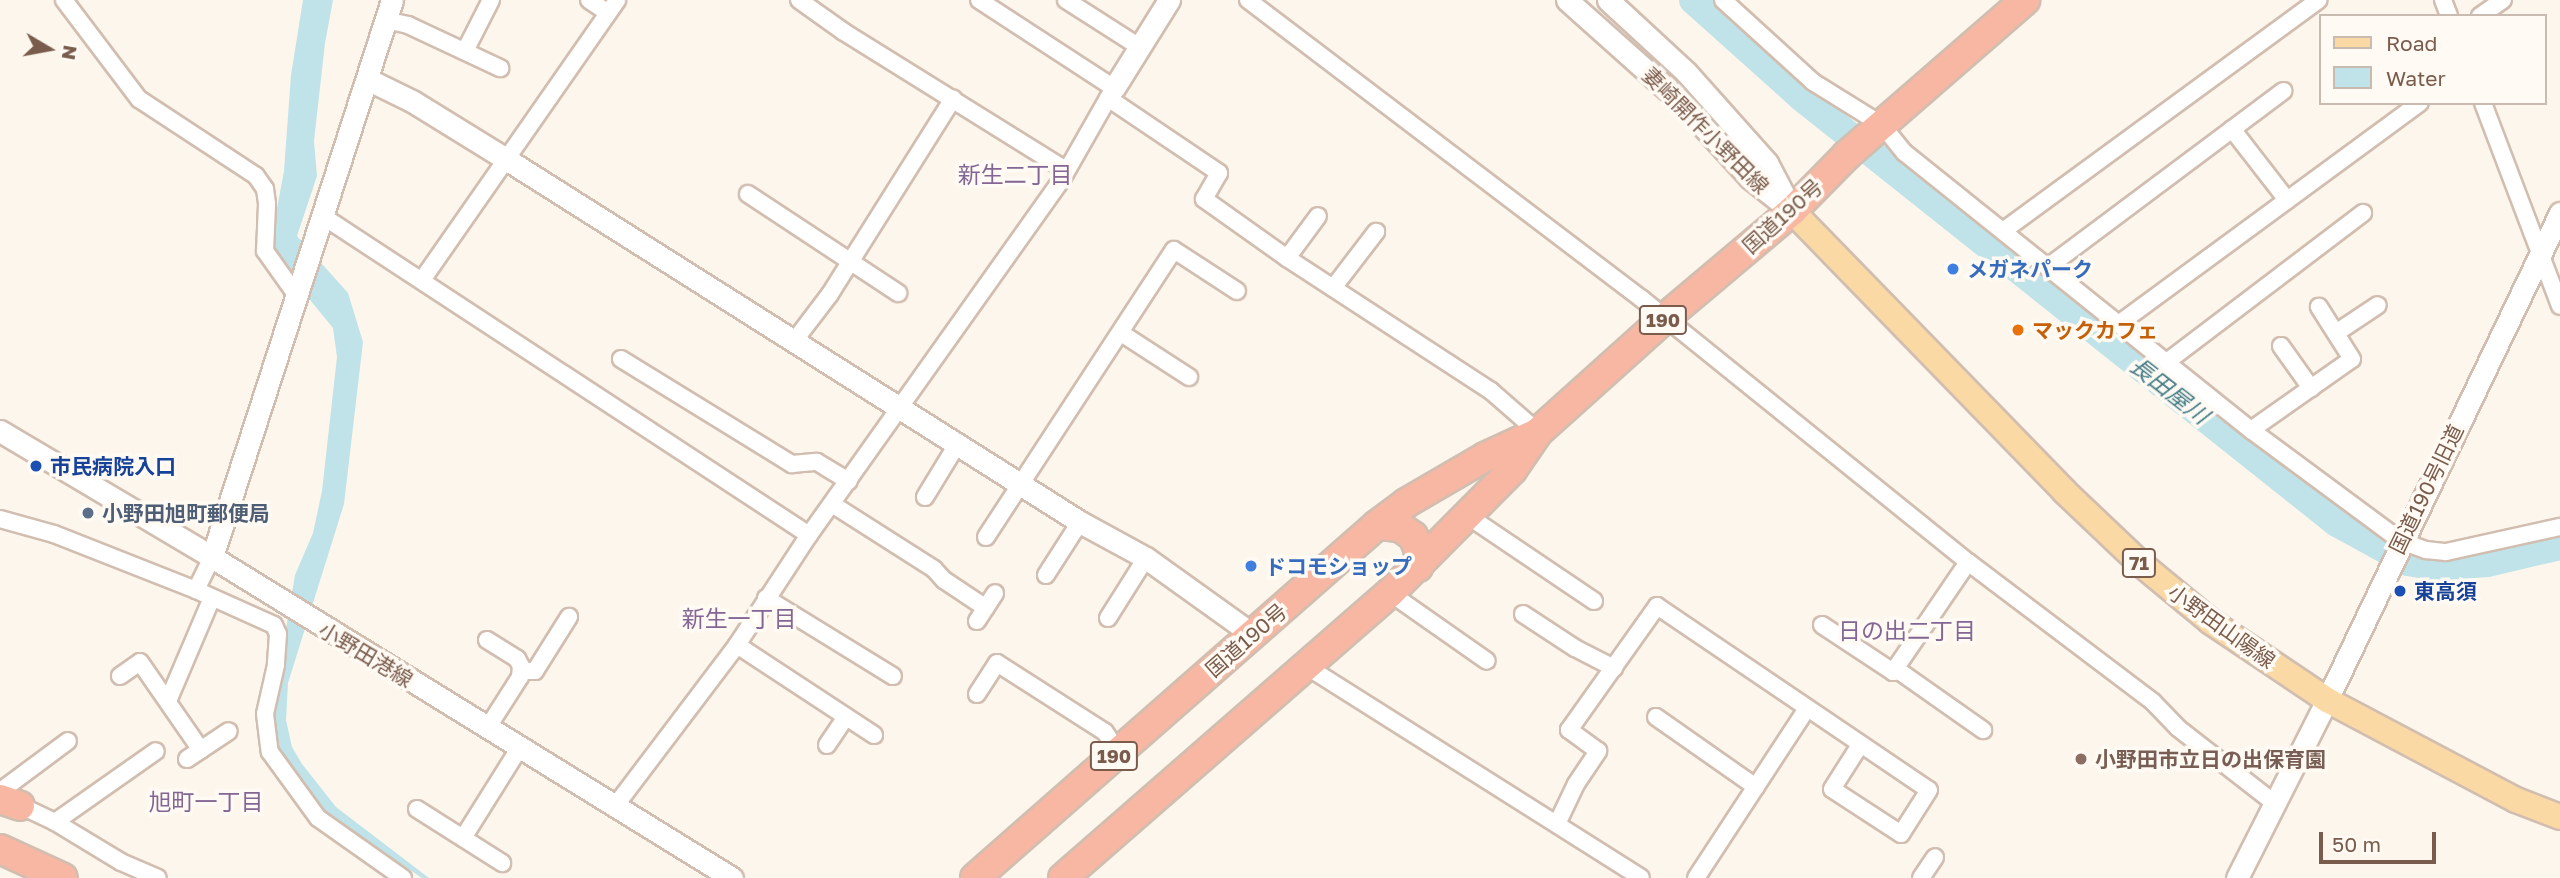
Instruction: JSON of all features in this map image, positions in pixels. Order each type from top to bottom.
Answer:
[{"type":"highway","name":"国道190号","points":[[1063,878],[1390,593],[1511,470],[1538,432],[1665,318],[1792,211],[1847,155],[2025,0]]},
{"type":"highway","name":"国道190号","points":[[975,878],[1377,525],[1406,503],[1473,463],[1538,432]]},
{"type":"highway","points":[[1377,525],[1400,527],[1413,536],[1419,550],[1418,567]]},
{"type":"highway","points":[[0,849],[63,878]]},
{"type":"main road","name":"小野田山陽線","points":[[1792,211],[2064,491],[2141,564],[2211,622],[2327,700],[2516,800],[2560,817]]},
{"type":"street","points":[[64,0],[139,99],[256,176],[265,189],[267,204],[265,251],[299,292]]},
{"type":"street","points":[[466,50],[491,0]]},
{"type":"street","points":[[422,280],[613,6],[589,0]]},
{"type":"street","points":[[799,0],[844,32],[1065,169]]},
{"type":"street","points":[[979,0],[1219,173],[1204,199],[1287,258],[1491,391],[1538,432]]},
{"type":"street","points":[[1066,0],[1141,48]]},
{"type":"street","points":[[616,805],[737,645],[809,536],[1062,179],[1065,169],[1169,0]]},
{"type":"street","points":[[1248,0],[1389,104],[1665,318],[1968,562],[2153,702],[2178,728],[2273,802]]},
{"type":"street","name":"妻崎開作小野田線","points":[[1567,0],[1676,98],[1750,178],[1792,211]]},
{"type":"street","name":"妻崎開作小野田線","points":[[1608,0],[1686,72],[1767,163],[1792,211]]},
{"type":"street","points":[[1723,0],[1813,82],[2168,361],[2251,430],[2400,543],[2426,550],[2446,551],[2560,527]]},
{"type":"street","points":[[2003,231],[2319,0]]},
{"type":"street","points":[[2483,14],[2503,0]]},
{"type":"street","points":[[196,590],[212,557],[324,217],[388,10],[408,25],[500,68]]},
{"type":"street","points":[[367,79],[412,101],[1080,522],[1146,558],[1252,634]]},
{"type":"street","points":[[2048,267],[2283,91]]},
{"type":"street","points":[[795,340],[851,261],[953,99]]},
{"type":"street","points":[[2120,323],[2417,105]]},
{"type":"street","points":[[2484,105],[2560,306]]},
{"type":"street","points":[[2232,129],[2287,200]]},
{"type":"street","points":[[748,194],[898,293]]},
{"type":"street","points":[[2168,361],[2363,213]]},
{"type":"street","name":"国道190号旧道","points":[[2237,878],[2273,802],[2327,700],[2385,573],[2560,213]]},
{"type":"street","points":[[1287,258],[1318,216]]},
{"type":"street","points":[[324,217],[809,536]]},
{"type":"street","points":[[1333,288],[1376,232]]},
{"type":"street","points":[[986,537],[1174,250],[1237,291]]},
{"type":"street","points":[[2336,333],[2378,305]]},
{"type":"street","points":[[2251,430],[2352,359],[2319,307]]},
{"type":"street","points":[[1121,333],[1189,377]]},
{"type":"street","points":[[2281,346],[2311,388]]},
{"type":"street","points":[[621,359],[792,464],[817,462],[849,481]]},
{"type":"street","name":"小野田港線","points":[[0,430],[212,557],[732,878]]},
{"type":"street","points":[[925,497],[958,443]]},
{"type":"street","points":[[832,504],[934,569],[981,615],[995,593]]},
{"type":"street","points":[[1468,516],[1558,568],[1594,601]]},
{"type":"street","points":[[0,519],[54,534],[196,590],[274,625],[278,634],[276,665],[265,714],[265,734],[270,752],[318,818],[403,878]]},
{"type":"street","points":[[1046,575],[1080,522]]},
{"type":"street","points":[[1108,618],[1146,558]]},
{"type":"street","points":[[1893,672],[1968,562]]},
{"type":"street","points":[[1390,593],[1487,661]]},
{"type":"street","points":[[168,701],[212,598]]},
{"type":"street","points":[[766,598],[893,676]]},
{"type":"street","points":[[1557,824],[1576,784],[1598,751],[1569,730],[1657,606],[1806,710],[1860,745],[1929,790],[1901,834],[1832,789],[1860,745]]},
{"type":"street","points":[[1523,614],[1575,648],[1614,668]]},
{"type":"street","points":[[521,671],[535,671],[569,617]]},
{"type":"street","points":[[1822,625],[1893,672],[1899,671],[1983,730]]},
{"type":"street","points":[[487,640],[517,659],[521,671],[488,727]]},
{"type":"street","points":[[737,645],[874,735]]},
{"type":"street","points":[[120,676],[140,662],[168,701],[194,754],[229,731]]},
{"type":"street","points":[[977,694],[997,663],[1105,732],[1118,752]]},
{"type":"street","points":[[1306,666],[1641,878]]},
{"type":"street","points":[[1696,878],[1806,710]]},
{"type":"street","points":[[828,745],[846,717]]},
{"type":"street","points":[[1656,717],[1756,787]]},
{"type":"street","points":[[68,741],[5,796],[55,822],[121,862],[158,878]]},
{"type":"street","points":[[463,838],[520,747]]},
{"type":"street","points":[[55,822],[156,751]]},
{"type":"street","points":[[417,809],[502,863]]},
{"type":"street","points":[[1921,878],[1936,858]]},
{"type":"water","points":[[303,0],[333,0],[325,43],[314,141],[317,176],[297,236],[348,293],[363,342],[344,504],[288,683],[286,720],[292,747],[336,807],[429,878],[422,878],[326,814],[302,789],[274,746],[270,724],[295,575],[313,533],[322,491],[337,357],[333,328],[279,262],[271,240],[284,171],[291,75]]},
{"type":"waterway","name":"長田屋川","points":[[1693,0],[1801,97],[2337,523],[2408,562],[2437,567],[2487,563],[2560,546]]},
{"type":"place","name":"メガネパーク","points":[[1953,269]]},
{"type":"place","name":"マックカフェ","points":[[2018,330]]},
{"type":"place","name":"市民病院入口","points":[[36,466]]},
{"type":"place","name":"小野田旭町郵便局","points":[[88,513]]},
{"type":"place","name":"ドコモショップ","points":[[1251,566]]},
{"type":"place","name":"東高須","points":[[2400,591]]},
{"type":"place","name":"小野田市立日の出保育園","points":[[2081,759]]},
{"type":"district","name":"新生二丁目","points":[[1015,174]]},
{"type":"district","name":"新生一丁目","points":[[739,618]]},
{"type":"district","name":"日の出二丁目","points":[[1907,630]]},
{"type":"district","name":"旭町一丁目","points":[[206,801]]}]
